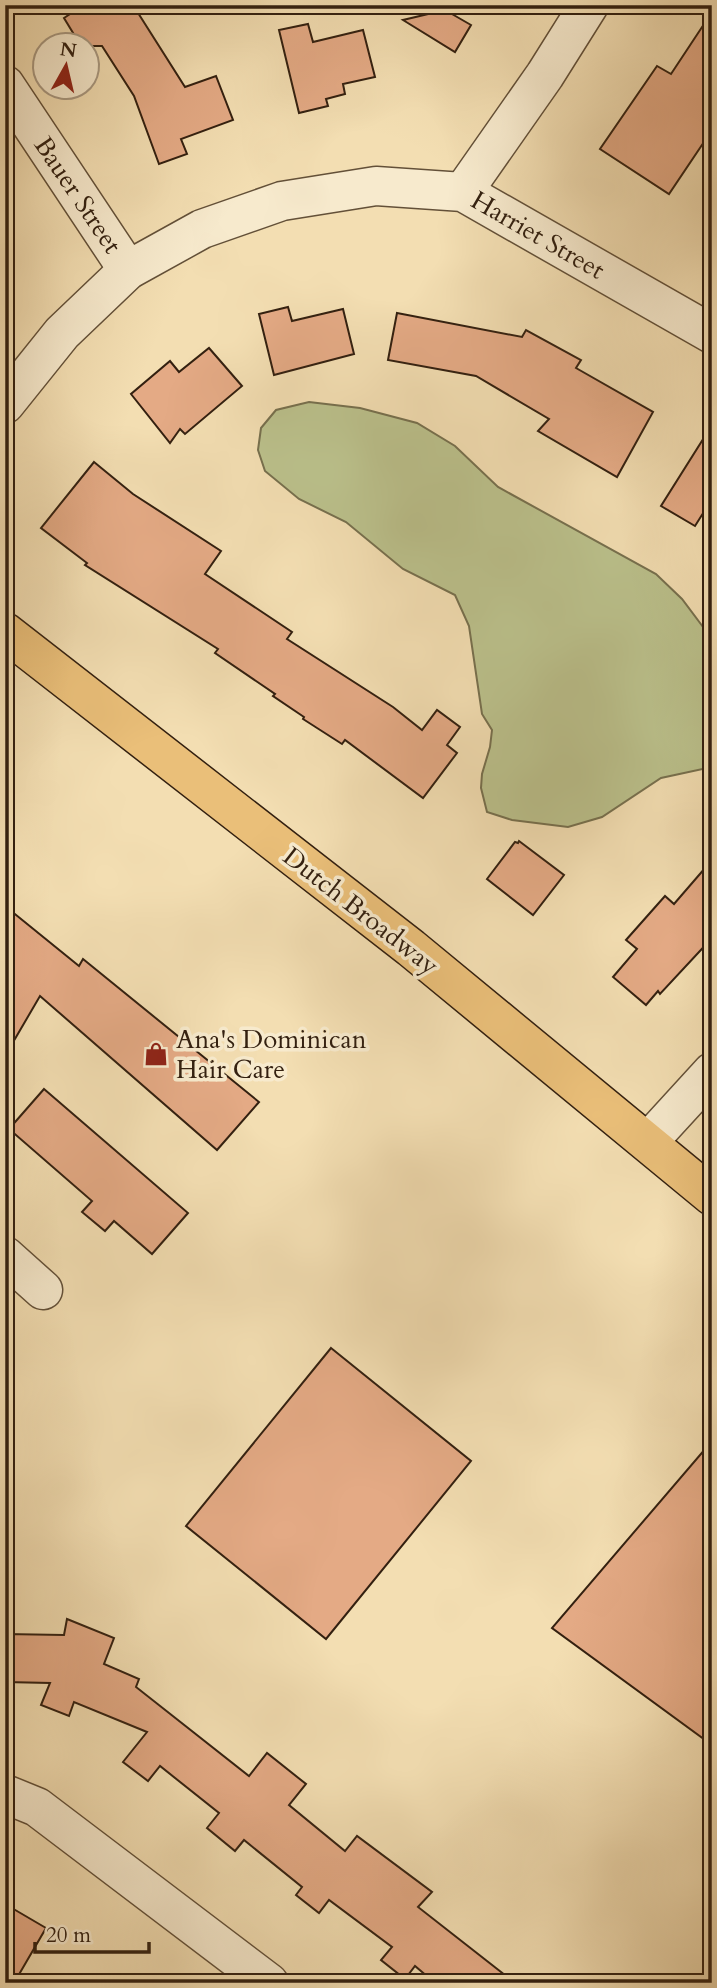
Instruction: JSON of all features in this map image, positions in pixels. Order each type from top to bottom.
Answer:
[{"type":"main road","name":"Dutch Broadway","points":[[5,632],[411,948],[712,1196]]},
{"type":"street","points":[[463,192],[545,75],[589,5]]},
{"type":"street","name":"Bauer Street","points":[[5,85],[128,270]]},
{"type":"street","name":"Harriet Street","points":[[5,404],[62,333],[128,270],[202,229],[282,201],[376,186],[463,192],[712,334]]},
{"type":"street","points":[[648,1142],[712,1072]]},
{"type":"street","points":[[5,1256],[43,1290]]},
{"type":"street","points":[[5,1794],[37,1807],[269,1983]]},
{"type":"green space","points":[[309,402],[360,408],[417,423],[455,446],[498,487],[656,574],[682,599],[712,639],[712,767],[661,778],[602,817],[568,827],[512,820],[487,812],[481,788],[492,730],[482,714],[469,626],[455,595],[403,569],[346,522],[299,499],[265,471],[258,450],[261,428],[276,410]]},
{"type":"building","points":[[84,5],[133,5],[185,87],[216,76],[233,120],[181,139],[187,154],[159,164],[134,96],[102,46],[102,32],[72,32],[64,18]]},
{"type":"building","points":[[445,10],[471,25],[455,52],[403,20]]},
{"type":"building","points":[[712,12],[712,130],[669,194],[600,149],[657,66],[671,74]]},
{"type":"building","points":[[308,24],[313,42],[363,30],[375,77],[343,84],[345,94],[326,99],[328,106],[299,113],[279,30]]},
{"type":"building","points":[[288,307],[292,321],[343,309],[354,354],[274,375],[259,314]]},
{"type":"building","points":[[397,313],[522,337],[526,330],[581,360],[576,368],[653,412],[617,477],[538,431],[549,419],[476,376],[388,360]]},
{"type":"building","points":[[209,348],[242,386],[185,434],[180,429],[170,443],[131,394],[170,361],[179,372]]},
{"type":"building","points":[[712,425],[712,499],[695,526],[661,506]]},
{"type":"building","points":[[94,462],[133,494],[221,551],[205,574],[292,632],[287,639],[393,707],[422,730],[437,710],[460,727],[447,745],[457,753],[423,798],[345,740],[342,744],[303,719],[304,717],[273,696],[275,694],[215,653],[218,649],[85,565],[87,563],[41,528]]},
{"type":"building","points":[[519,841],[564,875],[533,915],[487,879],[515,842]]},
{"type":"building","points":[[712,860],[712,938],[660,994],[658,991],[646,1005],[613,977],[637,949],[626,940],[665,896],[674,904]]},
{"type":"building","points":[[5,906],[79,966],[83,959],[259,1102],[217,1150],[40,996],[5,1056]]},
{"type":"building","points":[[44,1089],[188,1213],[152,1254],[114,1221],[105,1231],[82,1212],[92,1201],[9,1129]]},
{"type":"building","points":[[331,1348],[471,1461],[326,1639],[186,1526]]},
{"type":"building","points":[[712,1441],[712,1745],[552,1628]]},
{"type":"building","points":[[67,1619],[114,1638],[104,1664],[139,1679],[136,1687],[249,1776],[267,1753],[306,1784],[289,1805],[345,1851],[357,1836],[432,1892],[418,1907],[515,1983],[435,1983],[415,1966],[405,1979],[381,1960],[392,1947],[329,1900],[319,1913],[296,1895],[302,1887],[244,1840],[235,1851],[207,1828],[219,1813],[160,1766],[148,1781],[123,1762],[147,1732],[74,1702],[69,1716],[41,1705],[50,1683],[5,1682],[5,1634],[64,1635]]},
{"type":"building","points":[[5,1904],[46,1928],[14,1983],[5,1983]]},
{"type":"place","name":"Ana's Dominican Hair Care","points":[[156,1054]]}]
